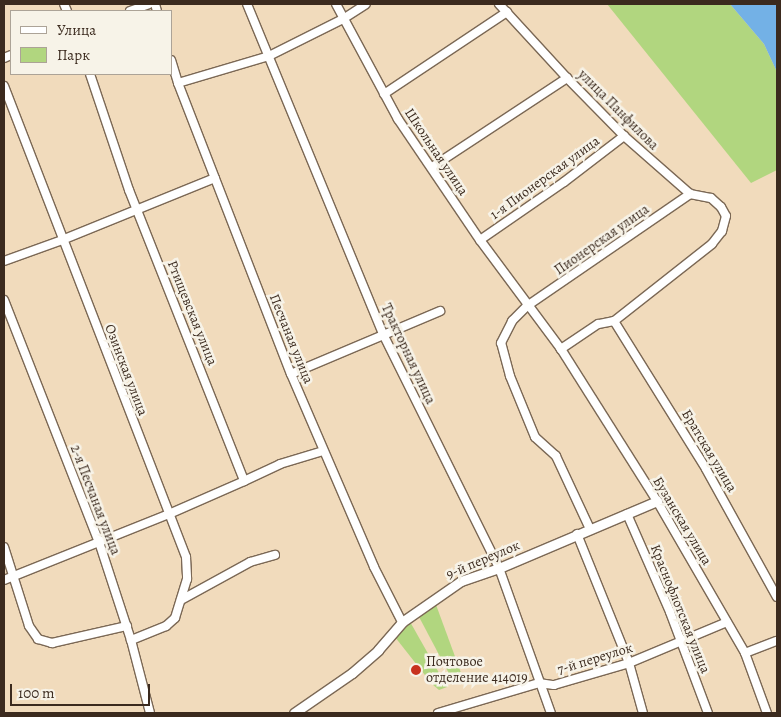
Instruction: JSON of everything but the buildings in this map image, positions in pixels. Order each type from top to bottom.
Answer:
[{"type":"street","points":[[133,10],[149,4]]},
{"type":"street","name":"Тракторная улица","points":[[247,4],[383,334],[499,568],[551,713]]},
{"type":"street","name":"Школьная улица","points":[[336,4],[398,118],[480,240],[527,306],[561,349]]},
{"type":"street","points":[[178,83],[269,56],[343,19],[366,4]]},
{"type":"street","name":"улица Панфилова","points":[[499,4],[567,78],[624,136],[690,194],[711,198],[721,206],[726,219],[722,231],[712,244],[614,321]]},
{"type":"street","points":[[384,94],[507,12]]},
{"type":"street","name":"Песчаная улица","points":[[172,63],[291,374],[374,567],[402,622]]},
{"type":"street","name":"Ртищевская улица","points":[[90,75],[128,190],[244,480]]},
{"type":"street","points":[[432,167],[567,78]]},
{"type":"street","name":"Озинская улица","points":[[4,86],[186,557],[188,571],[175,618],[166,626],[131,640]]},
{"type":"street","name":"1-я Пионерская улица","points":[[480,240],[564,182],[624,136]]},
{"type":"street","points":[[4,260],[62,240],[215,178]]},
{"type":"street","name":"Пионерская улица","points":[[527,306],[690,194]]},
{"type":"street","name":"2-я Песчаная улица","points":[[4,300],[99,542],[131,640],[150,713]]},
{"type":"street","points":[[527,306],[509,327],[501,340],[501,349],[535,436],[554,452],[590,529]]},
{"type":"street","points":[[291,374],[440,311]]},
{"type":"street","points":[[561,349],[598,324],[614,321]]},
{"type":"street","name":"Братская улица","points":[[614,321],[706,469],[777,597]]},
{"type":"street","name":"Бузанская улица","points":[[561,349],[657,501],[745,653],[767,713]]},
{"type":"street","points":[[4,580],[168,514],[280,464],[323,451]]},
{"type":"street","name":"9-й переулок","points":[[294,713],[352,673],[378,650],[402,622],[461,581],[499,568],[657,501]]},
{"type":"street","name":"Краснофлотская улица","points":[[627,514],[681,641],[708,713]]},
{"type":"street","points":[[577,534],[629,663],[643,713]]},
{"type":"street","points":[[4,547],[33,632],[38,639],[52,643],[126,626]]},
{"type":"street","points":[[181,600],[250,562],[275,555]]},
{"type":"street","name":"7-й переулок","points":[[442,713],[539,683],[554,685],[629,663],[727,622]]},
{"type":"street","points":[[745,653],[777,641]]},
{"type":"green space","points":[[607,4],[730,4],[764,44],[777,72],[777,170],[751,183]]},
{"type":"green space","points":[[435,602],[464,681],[454,683],[418,615]]},
{"type":"green space","points":[[409,620],[447,687],[439,690],[432,684],[391,632]]},
{"type":"water","points":[[730,4],[777,4],[777,72],[764,44]]},
{"type":"place","name":"Почтовое отделение 414019","points":[[416,670]]}]
